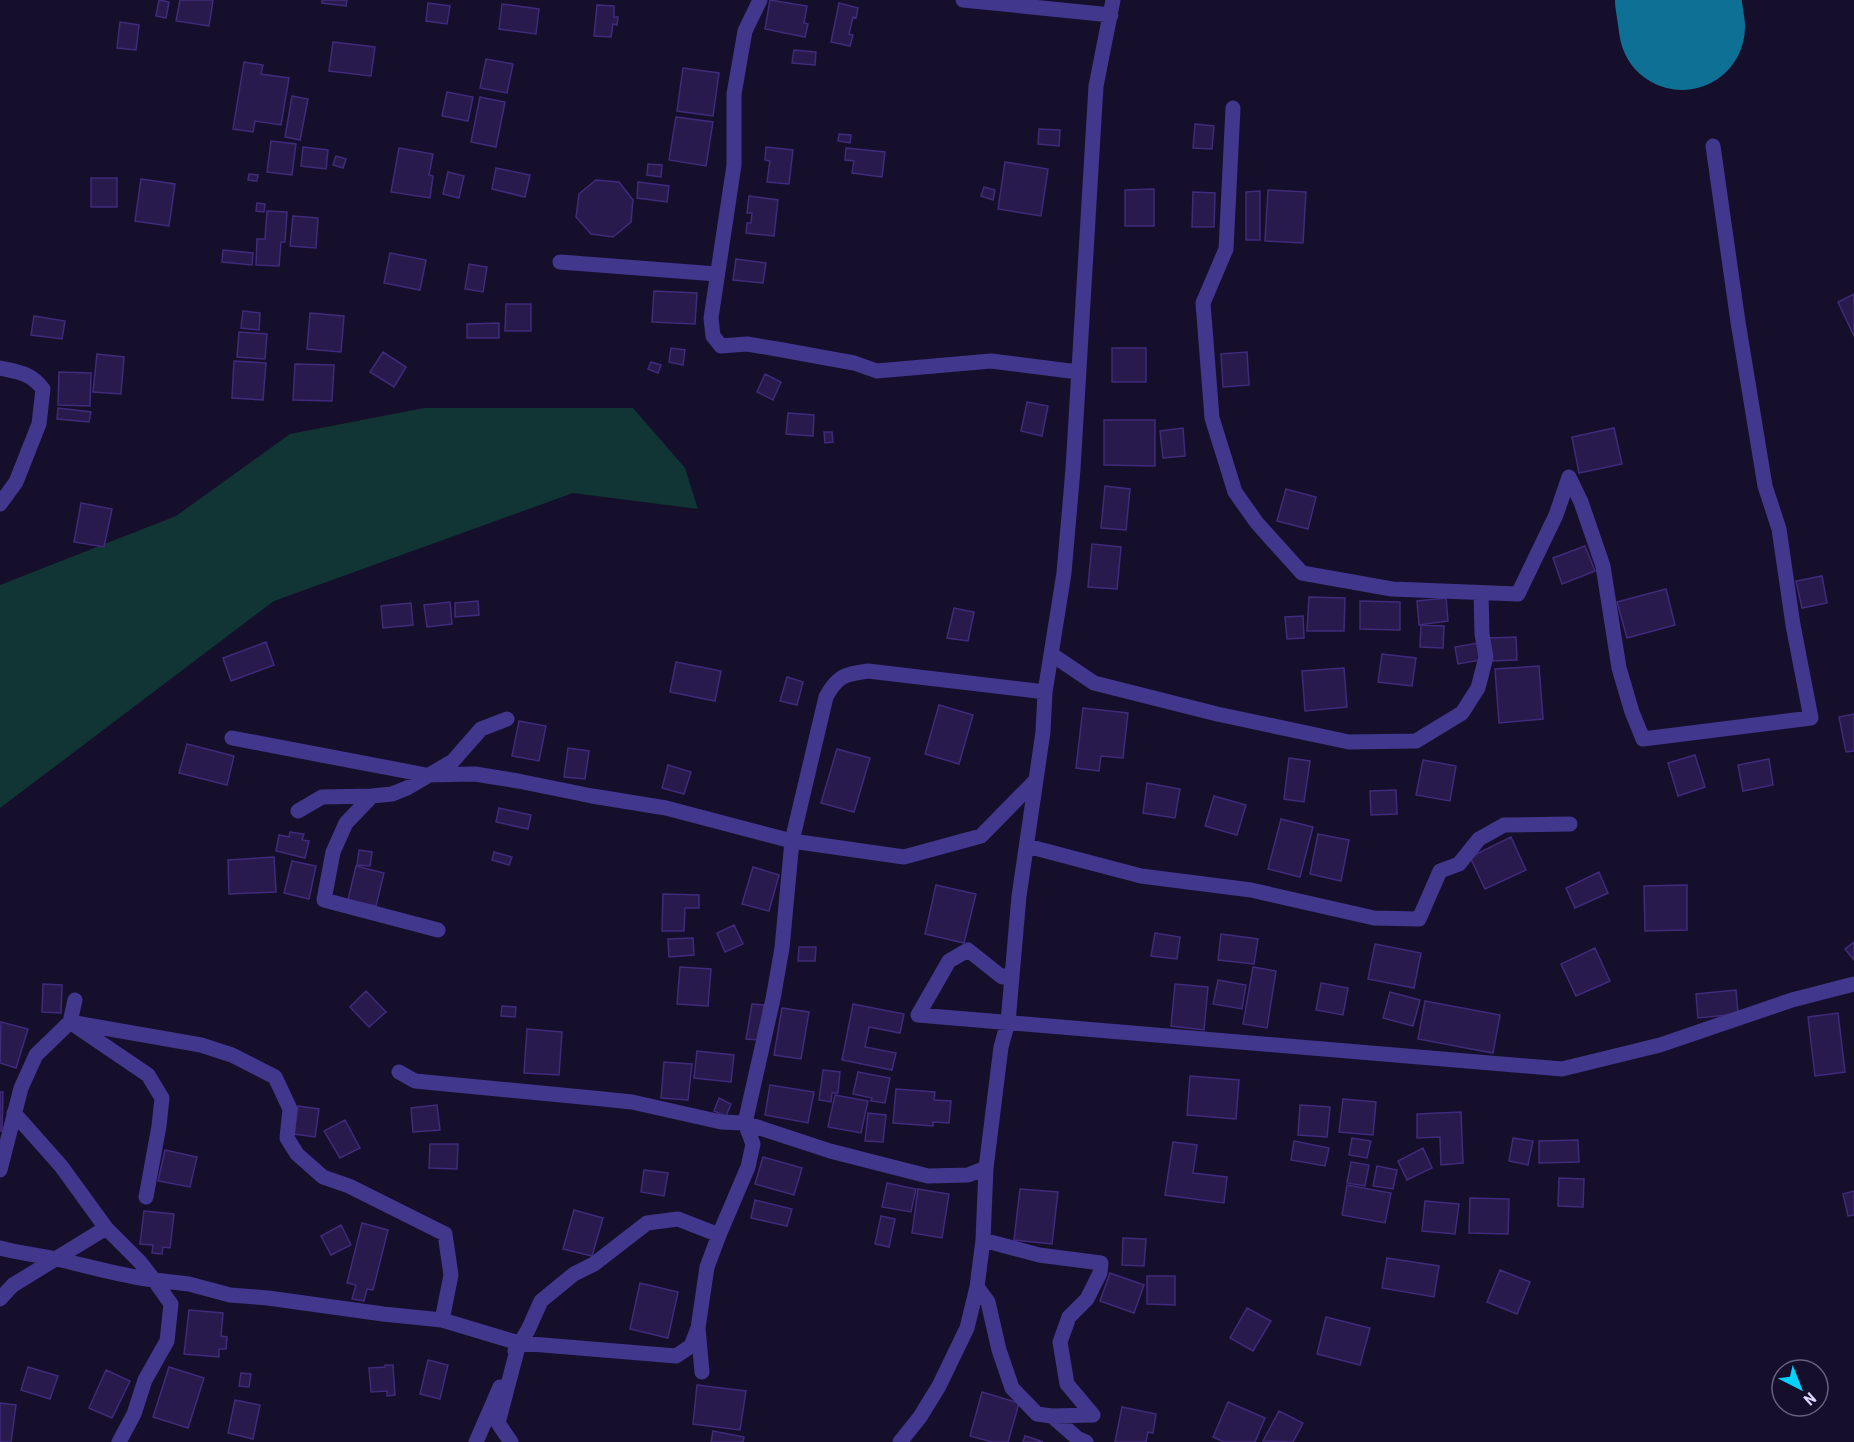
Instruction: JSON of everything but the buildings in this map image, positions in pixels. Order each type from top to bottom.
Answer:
[{"type":"street","points":[[760,0],[745,31],[734,94],[734,165],[711,318],[713,336],[721,346],[747,344],[767,347],[854,363],[877,372],[991,361],[1078,372]]},
{"type":"street","points":[[900,1442],[920,1417],[939,1386],[967,1328],[977,1287],[983,1240],[986,1168],[1001,1047],[1008,1022],[1019,896],[1043,732],[1045,692],[1064,573],[1073,469],[1096,86],[1112,8],[963,0]]},
{"type":"street","points":[[1233,108],[1226,249],[1203,303],[1212,418],[1235,492],[1257,523],[1302,573],[1392,589],[1518,594],[1556,515],[1569,477],[1581,502],[1603,566],[1618,668],[1643,739],[1811,718],[1793,625],[1779,529],[1765,486],[1738,322],[1713,146]]},
{"type":"street","points":[[560,262],[717,274]]},
{"type":"street","points":[[0,368],[26,373],[36,379],[43,389],[39,424],[15,482],[0,504]]},
{"type":"street","points":[[1051,654],[1094,683],[1216,714],[1349,742],[1416,741],[1462,713],[1478,688],[1486,657],[1482,634],[1481,593]]},
{"type":"street","points":[[0,1248],[136,1277],[189,1284],[230,1295],[442,1320],[519,1343],[676,1356],[691,1346],[698,1328],[707,1268],[748,1167],[753,1144],[745,1123],[782,948],[792,841],[826,698],[833,684],[849,674],[868,671],[1045,692]]},
{"type":"street","points":[[298,811],[322,797],[392,794],[407,788],[453,761],[481,729],[507,719]]},
{"type":"street","points":[[232,738],[426,775],[475,774],[518,781],[666,808],[792,841],[904,856],[981,836],[1036,780]]},
{"type":"street","points":[[372,796],[346,823],[333,852],[324,900],[438,930]]},
{"type":"street","points":[[1027,846],[1141,876],[1251,890],[1374,918],[1419,919],[1440,871],[1459,864],[1479,839],[1504,825],[1570,824]]},
{"type":"street","points":[[1012,974],[1002,977],[968,950],[949,961],[918,1016],[1562,1069],[1660,1045],[1792,1000],[1854,984]]},
{"type":"street","points":[[0,1170],[21,1088],[36,1055],[70,1022],[75,1000]]},
{"type":"street","points":[[70,1022],[148,1075],[162,1098],[146,1197]]},
{"type":"street","points":[[70,1022],[201,1045],[232,1054],[275,1077],[290,1109],[287,1138],[297,1154],[323,1177],[349,1186],[445,1234],[451,1275],[442,1320]]},
{"type":"street","points":[[399,1072],[415,1081],[624,1101],[721,1122],[745,1123],[830,1151],[928,1176],[969,1175],[986,1168]]},
{"type":"street","points":[[14,1113],[62,1166],[106,1228],[140,1262],[171,1304],[167,1341],[145,1380],[134,1414],[119,1442]]},
{"type":"street","points":[[476,1442],[519,1343],[528,1330],[541,1301],[573,1274],[594,1264],[647,1223],[678,1219],[719,1234]]},
{"type":"street","points":[[0,1299],[13,1285],[106,1228]]},
{"type":"street","points":[[977,1287],[988,1302],[999,1350],[1012,1389],[1037,1414],[1093,1415],[1067,1384],[1060,1342],[1069,1317],[1086,1299],[1100,1273],[1101,1263],[1039,1255],[983,1240]]},
{"type":"street","points":[[698,1328],[702,1372]]},
{"type":"street","points":[[511,1442],[498,1423],[519,1343]]},
{"type":"street","points":[[1052,1416],[1077,1438],[1086,1442]]},
{"type":"green space","points":[[424,408],[633,408],[685,468],[698,509],[573,493],[274,601],[0,808],[0,585],[176,516],[290,434]]},
{"type":"runway","points":[[1678,0],[1682,27]]}]
